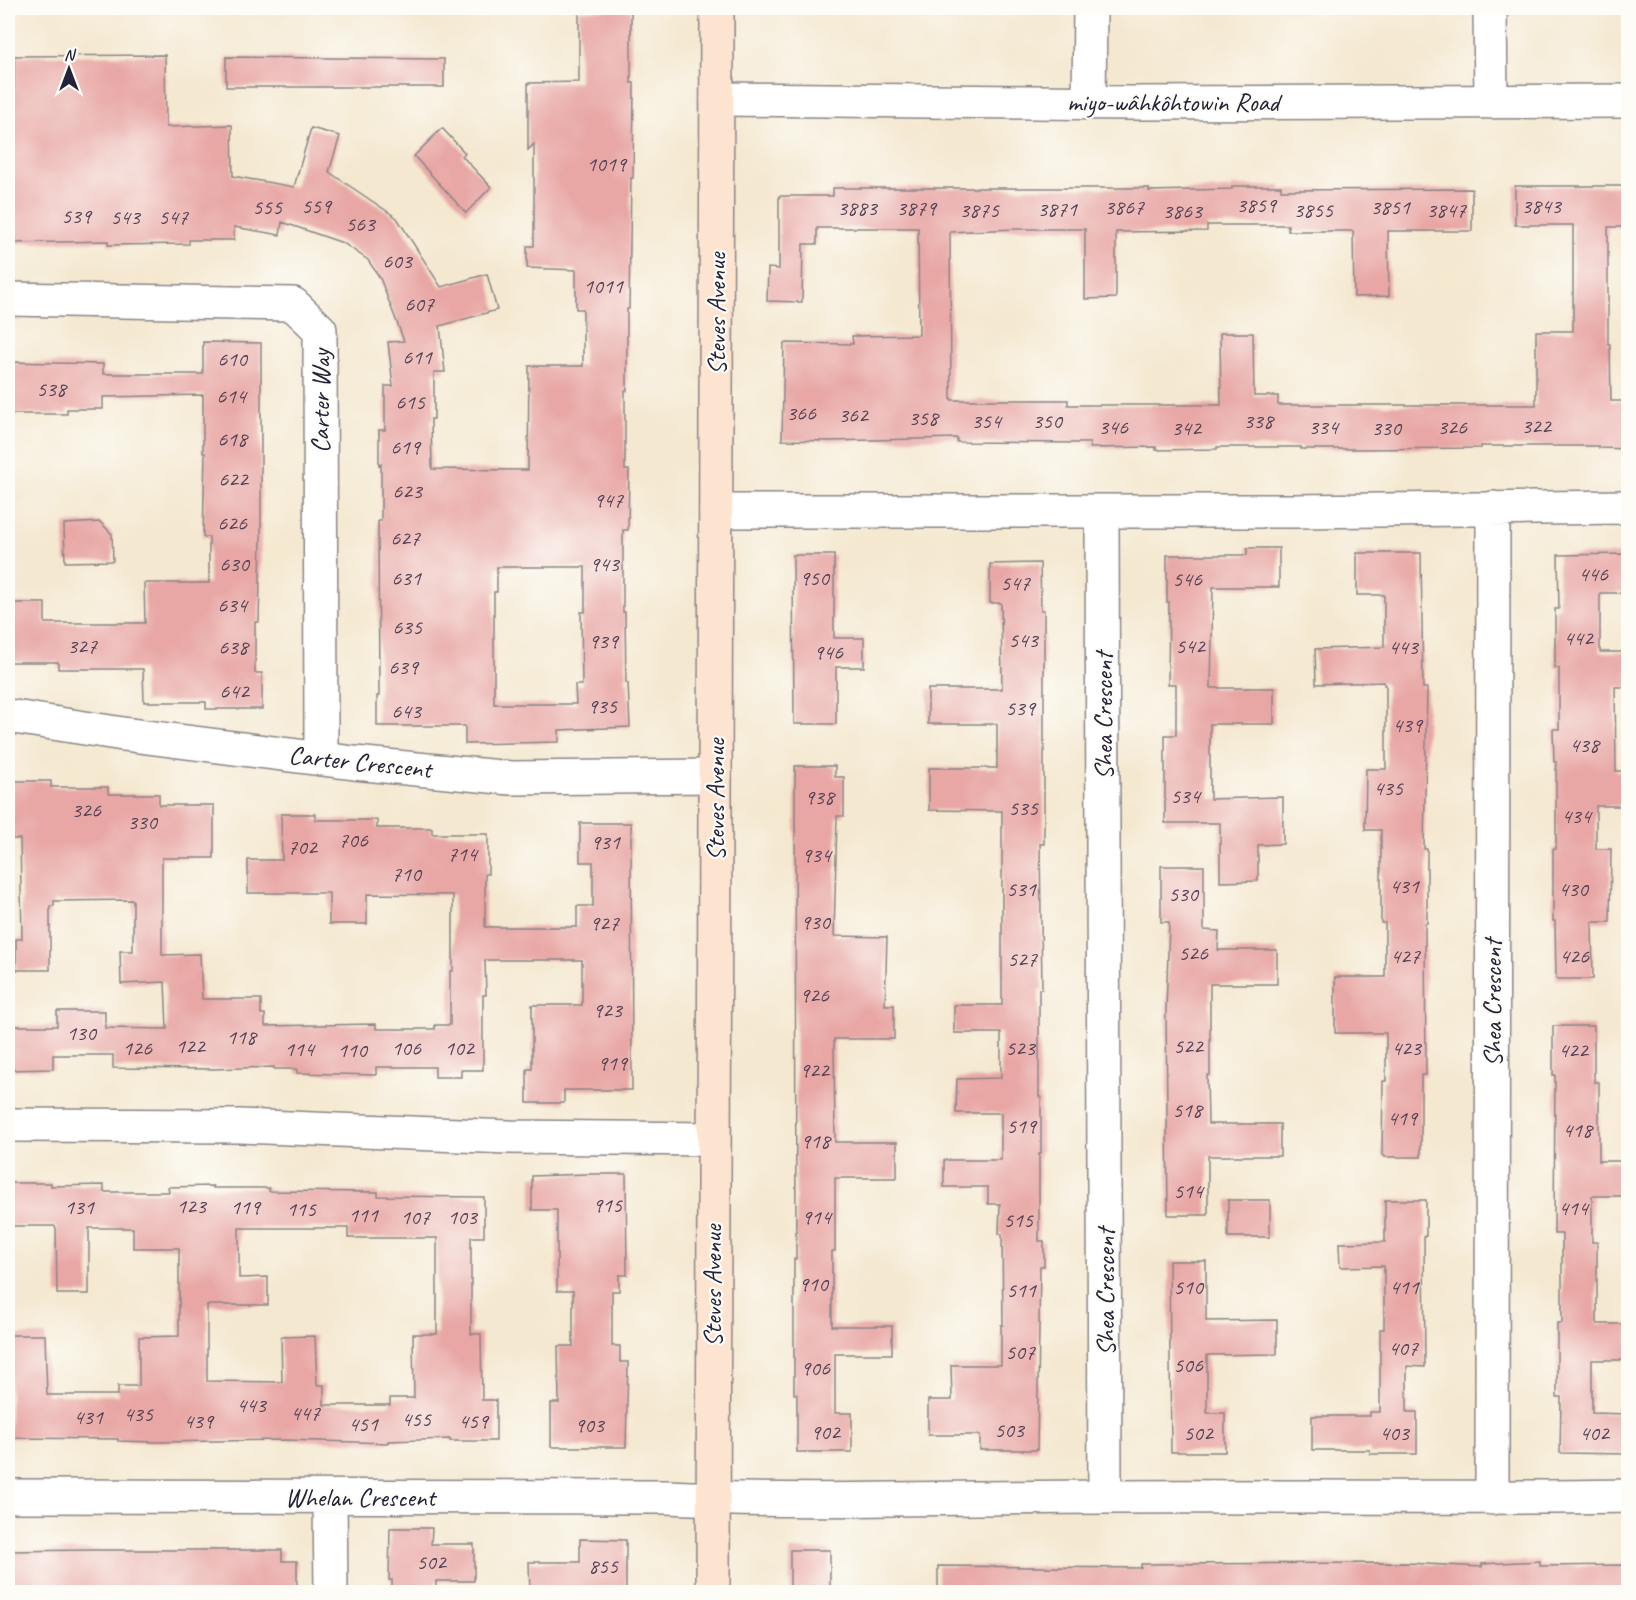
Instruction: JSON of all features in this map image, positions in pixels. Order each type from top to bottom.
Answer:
[{"type":"street","name":"Steves Avenue","points":[[713,1593],[717,8]]},
{"type":"street","points":[[1089,102],[1090,8]]},
{"type":"street","points":[[1490,8],[1491,102]]},
{"type":"street","name":"miyo-wâhkôhtowin Road","points":[[717,99],[1089,102],[1629,101]]},
{"type":"street","name":"Carter Way","points":[[8,299],[293,304],[320,330],[321,759]]},
{"type":"street","points":[[716,511],[1629,507]]},
{"type":"street","name":"Shea Crescent","points":[[1492,1498],[1493,508]]},
{"type":"street","name":"Shea Crescent","points":[[1102,511],[1105,1497]]},
{"type":"street","name":"Carter Crescent","points":[[8,716],[123,735],[321,759],[511,778],[715,776]]},
{"type":"street","points":[[8,1125],[240,1126],[508,1137],[713,1139]]},
{"type":"street","name":"Whelan Crescent","points":[[8,1496],[666,1497],[712,1499]]},
{"type":"street","points":[[712,1499],[1629,1496]]},
{"type":"street","points":[[330,1497],[331,1593]]},
{"type":"building","points":[[579,10],[631,10],[631,83],[634,83],[633,178],[631,178],[629,309],[627,309],[627,391],[625,391],[625,470],[629,470],[628,530],[623,530],[623,612],[625,612],[626,683],[628,683],[630,727],[559,730],[559,742],[465,744],[465,726],[377,726],[377,696],[379,696],[378,521],[381,521],[379,430],[385,430],[385,386],[393,386],[388,342],[404,341],[380,278],[368,260],[343,243],[282,222],[280,235],[234,227],[234,240],[189,240],[189,244],[108,245],[108,241],[12,243],[13,168],[8,168],[8,129],[14,129],[14,56],[165,55],[166,127],[232,125],[233,176],[294,187],[311,128],[340,136],[329,172],[397,218],[441,287],[487,274],[497,310],[440,326],[445,372],[434,372],[434,419],[431,419],[432,469],[528,470],[529,366],[583,366],[583,309],[576,309],[576,270],[527,268],[527,246],[534,246],[534,144],[528,150],[528,83],[579,82]],"holes":[[[497,567],[585,567],[585,612],[581,612],[582,685],[575,685],[576,704],[494,704],[494,592],[497,592]]]},
{"type":"building","points":[[226,57],[444,59],[444,87],[226,87]]},
{"type":"building","points":[[442,128],[465,153],[462,156],[491,187],[466,213],[414,156]]},
{"type":"building","points":[[1232,186],[1281,186],[1281,190],[1472,189],[1472,231],[1388,231],[1389,296],[1354,297],[1353,231],[1288,231],[1288,225],[1207,225],[1207,231],[1116,232],[1116,298],[1085,299],[1085,229],[950,232],[951,400],[1068,400],[1068,405],[1221,405],[1220,333],[1253,333],[1254,396],[1278,396],[1278,405],[1536,405],[1536,331],[1573,331],[1573,225],[1515,225],[1515,186],[1629,186],[1629,227],[1608,227],[1608,344],[1610,344],[1611,401],[1629,401],[1629,449],[1599,448],[1599,446],[1481,446],[1481,448],[1357,449],[1217,447],[1217,449],[1156,450],[1156,447],[1090,448],[1090,443],[957,442],[957,438],[782,440],[784,343],[853,344],[852,336],[919,335],[918,228],[817,228],[817,244],[803,244],[802,302],[767,301],[768,268],[779,269],[779,196],[833,196],[833,188],[1149,188],[1149,191],[1232,189]]},
{"type":"building","points":[[203,342],[261,343],[261,537],[259,622],[255,622],[255,673],[262,673],[262,709],[206,709],[206,702],[144,702],[143,669],[58,669],[58,662],[8,662],[8,603],[45,603],[45,623],[145,623],[144,583],[209,583],[209,537],[203,537],[205,453],[203,453],[203,395],[103,397],[103,409],[67,409],[67,414],[8,414],[8,362],[103,364],[103,374],[203,374]]},
{"type":"building","points":[[100,522],[112,534],[113,561],[65,562],[64,524]]},
{"type":"building","points":[[1247,548],[1279,548],[1279,587],[1213,587],[1211,688],[1274,688],[1274,724],[1210,724],[1210,799],[1283,797],[1283,844],[1258,845],[1258,881],[1220,882],[1220,823],[1165,823],[1165,735],[1176,735],[1176,684],[1168,684],[1167,555],[1247,555]]},
{"type":"building","points":[[1357,553],[1421,553],[1423,688],[1427,688],[1424,849],[1427,849],[1427,923],[1425,923],[1426,1075],[1421,1075],[1421,1157],[1385,1157],[1382,1155],[1386,1033],[1335,1033],[1335,977],[1385,977],[1385,923],[1381,923],[1381,830],[1365,830],[1366,769],[1386,769],[1386,685],[1384,682],[1316,684],[1315,649],[1384,647],[1384,595],[1357,595]]},
{"type":"building","points":[[1629,554],[1629,593],[1600,593],[1600,652],[1629,652],[1629,687],[1615,687],[1616,771],[1629,771],[1629,806],[1596,806],[1596,849],[1611,849],[1610,922],[1592,922],[1593,979],[1556,979],[1553,849],[1556,849],[1556,762],[1554,762],[1553,729],[1559,729],[1559,668],[1555,668],[1555,609],[1559,609],[1558,555]]},
{"type":"building","points":[[793,555],[834,555],[834,638],[864,638],[864,667],[836,667],[836,724],[794,724]]},
{"type":"building","points":[[1040,563],[1041,610],[1044,610],[1044,844],[1040,844],[1042,989],[1039,989],[1041,1154],[1039,1154],[1039,1241],[1044,1241],[1044,1266],[1040,1266],[1037,1450],[980,1450],[980,1435],[928,1435],[928,1400],[952,1400],[951,1365],[1001,1365],[1001,1325],[1003,1325],[1000,1204],[988,1204],[988,1187],[944,1187],[944,1160],[1001,1160],[1001,1113],[956,1113],[957,1079],[1001,1078],[1001,1033],[954,1033],[954,1005],[1002,1005],[1002,811],[929,810],[929,768],[997,768],[997,724],[928,724],[928,689],[1002,689],[1001,603],[990,603],[990,564]]},
{"type":"building","points":[[795,766],[835,766],[835,777],[844,777],[844,816],[837,816],[834,936],[887,937],[885,1005],[894,1005],[894,1039],[834,1039],[835,1142],[897,1142],[897,1178],[835,1178],[832,1326],[892,1326],[892,1354],[835,1354],[835,1413],[852,1413],[852,1452],[797,1452],[797,1394],[794,1394]]},
{"type":"building","points":[[12,781],[51,781],[51,787],[108,787],[108,794],[159,794],[159,805],[214,805],[214,858],[162,858],[162,955],[200,954],[202,999],[261,999],[261,1014],[265,1014],[265,1026],[376,1024],[376,1029],[435,1029],[435,1025],[450,1025],[453,895],[367,894],[367,924],[329,924],[329,893],[248,893],[248,860],[282,860],[281,814],[315,814],[315,820],[377,820],[377,828],[432,828],[432,834],[488,834],[485,927],[577,927],[577,906],[593,906],[593,862],[580,862],[580,823],[631,823],[632,1090],[564,1090],[564,1103],[527,1103],[527,1069],[532,1069],[532,1005],[582,1005],[582,960],[485,960],[483,1070],[461,1070],[461,1077],[435,1077],[435,1067],[376,1067],[376,1075],[297,1073],[297,1069],[274,1069],[274,1067],[113,1068],[113,1055],[53,1055],[53,1069],[8,1070],[8,1026],[57,1026],[57,1011],[105,1011],[105,1028],[167,1029],[165,982],[121,984],[120,951],[133,951],[133,900],[54,901],[54,906],[50,906],[50,970],[16,970],[16,939],[22,939],[20,839],[12,839]]},
{"type":"building","points":[[1161,866],[1204,866],[1204,930],[1219,931],[1218,950],[1277,950],[1277,984],[1210,984],[1208,1124],[1280,1124],[1280,1156],[1208,1156],[1208,1215],[1168,1215],[1166,1010],[1169,922],[1161,922]]},
{"type":"building","points":[[1553,1026],[1594,1026],[1594,1082],[1599,1082],[1599,1161],[1629,1161],[1629,1196],[1592,1196],[1592,1242],[1597,1242],[1597,1324],[1629,1324],[1629,1360],[1592,1360],[1592,1413],[1629,1414],[1629,1454],[1560,1453],[1561,1397],[1557,1397],[1557,1323],[1562,1323],[1562,1234],[1554,1234]]},
{"type":"building","points":[[626,1174],[627,1275],[619,1275],[619,1291],[612,1291],[612,1346],[620,1346],[620,1362],[628,1362],[626,1447],[551,1447],[551,1403],[559,1403],[558,1346],[573,1346],[573,1291],[557,1291],[557,1210],[532,1210],[532,1176]]},
{"type":"building","points":[[8,1183],[51,1183],[51,1186],[104,1185],[104,1192],[169,1192],[168,1187],[213,1186],[213,1188],[269,1188],[269,1191],[378,1192],[378,1196],[484,1197],[484,1237],[471,1237],[471,1334],[481,1334],[482,1400],[496,1400],[496,1441],[450,1441],[450,1439],[388,1441],[388,1443],[285,1440],[158,1442],[118,1441],[118,1439],[10,1438],[10,1335],[45,1335],[47,1395],[118,1395],[118,1386],[139,1386],[139,1337],[179,1336],[179,1248],[133,1248],[133,1228],[89,1228],[89,1294],[57,1294],[56,1228],[54,1226],[8,1226]],"holes":[[[239,1228],[348,1228],[348,1238],[437,1238],[437,1334],[413,1334],[414,1398],[390,1398],[390,1405],[324,1405],[324,1385],[317,1385],[315,1336],[281,1337],[282,1382],[207,1381],[207,1305],[268,1305],[268,1277],[239,1278]]]},
{"type":"building","points":[[1228,1200],[1270,1200],[1270,1237],[1228,1237]]},
{"type":"building","points":[[1385,1200],[1426,1200],[1425,1367],[1407,1366],[1407,1412],[1417,1412],[1417,1454],[1370,1454],[1370,1450],[1312,1450],[1312,1416],[1370,1416],[1370,1412],[1380,1412],[1380,1329],[1384,1329],[1384,1266],[1340,1267],[1339,1243],[1385,1242]]},
{"type":"building","points":[[1169,1261],[1206,1261],[1206,1321],[1277,1320],[1277,1354],[1207,1355],[1207,1413],[1225,1413],[1225,1452],[1171,1452]]},
{"type":"building","points":[[390,1528],[432,1528],[431,1544],[474,1544],[474,1581],[436,1581],[436,1593],[392,1593],[392,1580],[389,1580]]},
{"type":"building","points":[[580,1539],[626,1540],[626,1593],[530,1593],[529,1562],[580,1562]]},
{"type":"building","points":[[282,1550],[282,1561],[297,1561],[297,1593],[8,1592],[8,1551]]},
{"type":"building","points":[[790,1550],[830,1550],[830,1593],[790,1593]]},
{"type":"building","points":[[1540,1561],[1540,1566],[1629,1565],[1629,1593],[938,1593],[938,1566],[1141,1568],[1141,1564],[1408,1563],[1482,1567],[1482,1564]]}]
